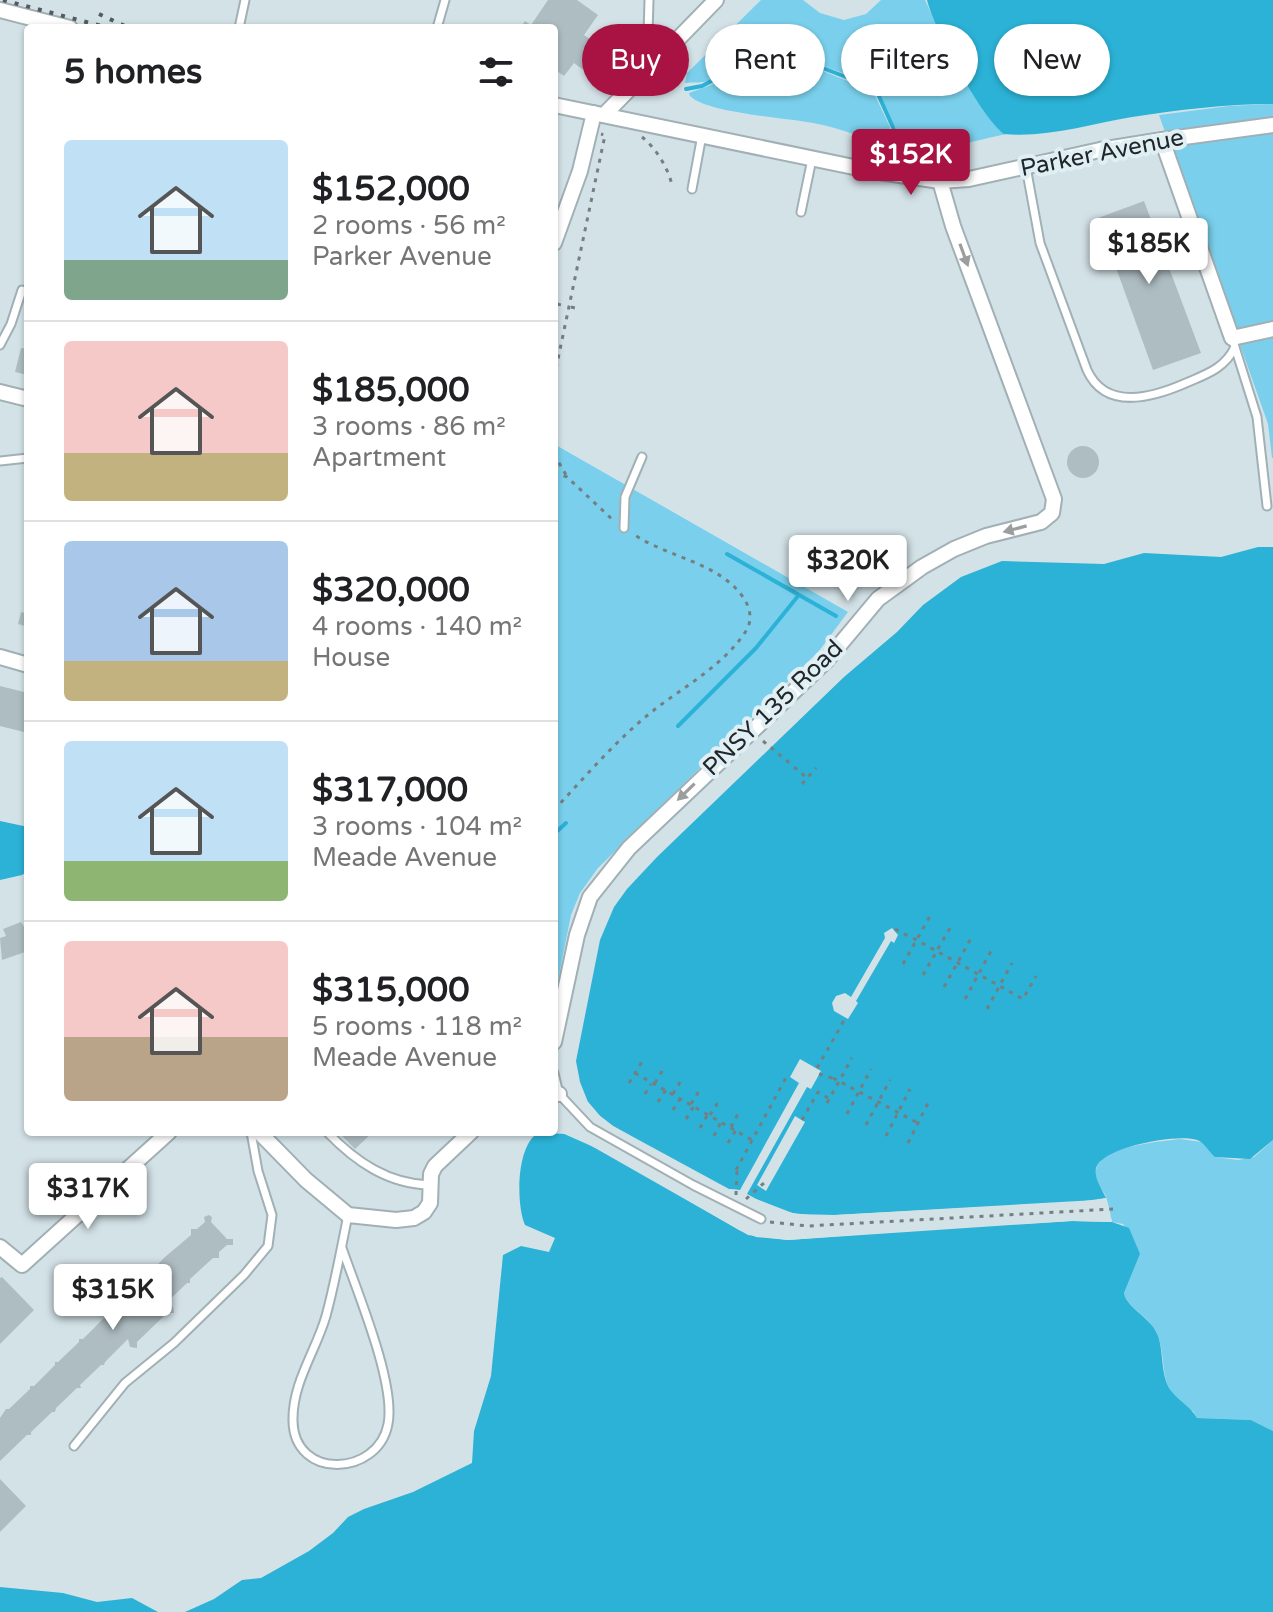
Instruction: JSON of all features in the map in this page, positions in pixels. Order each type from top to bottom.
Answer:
[{"type":"street","points":[[689,27],[716,0]]},
{"type":"street","points":[[0,10],[54,24]]},
{"type":"street","points":[[558,232],[599,114],[619,96]]},
{"type":"street","name":"Parker Avenue","points":[[558,106],[873,171],[940,181],[969,179],[1162,140],[1273,125]]},
{"type":"street","points":[[1162,140],[1234,342],[1273,329]]},
{"type":"street","name":"PNSY 135 Road","points":[[558,1023],[577,935],[590,897],[629,848],[827,660],[878,599],[922,567],[954,549],[986,536],[1041,522],[1048,518],[1054,506],[953,226],[940,181]]},
{"type":"street","points":[[0,392],[24,398]]},
{"type":"street","points":[[0,657],[24,664]]},
{"type":"street","points":[[0,1247],[22,1265],[165,1136]]},
{"type":"street","points":[[263,1136],[306,1180],[348,1215],[396,1220],[414,1218],[427,1209],[435,1166],[467,1136]]},
{"type":"lane","points":[[240,24],[245,0]]},
{"type":"lane","points":[[438,24],[445,0]]},
{"type":"lane","points":[[648,24],[649,0]]},
{"type":"lane","points":[[692,189],[702,135]]},
{"type":"lane","points":[[801,212],[812,157]]},
{"type":"lane","points":[[1026,167],[1040,243],[1087,370],[1098,387],[1119,396],[1154,396],[1215,371],[1230,357],[1234,342]]},
{"type":"lane","points":[[0,345],[11,324],[22,290]]},
{"type":"lane","points":[[1234,342],[1257,417],[1267,506]]},
{"type":"lane","points":[[624,528],[625,497],[642,457]]},
{"type":"lane","points":[[0,461],[24,458]]},
{"type":"lane","points":[[558,1095],[576,1115],[600,1133],[761,1219]]},
{"type":"lane","points":[[74,1446],[125,1383],[185,1332],[244,1275],[268,1246],[272,1215],[258,1171],[252,1136]]},
{"type":"lane","points":[[331,1136],[347,1153],[375,1171],[408,1184],[430,1185]]},
{"type":"lane","points":[[342,1248],[372,1333],[387,1397],[389,1420],[379,1445],[367,1456],[343,1465],[324,1464],[306,1452],[295,1434],[293,1422],[297,1390],[326,1317],[348,1215]]},
{"type":"path","points":[[558,359],[605,135],[596,133]]},
{"type":"path","points":[[638,134],[652,147],[668,172],[672,185]]},
{"type":"path","points":[[558,304],[579,309]]},
{"type":"path","points":[[558,461],[567,477],[624,528],[664,552],[725,577],[745,599],[750,620],[748,628],[724,657],[617,743],[558,806]]},
{"type":"path","points":[[558,474],[567,477]]},
{"type":"path","points":[[751,730],[807,778]]},
{"type":"path","points":[[785,759],[793,766]]},
{"type":"path","points":[[802,784],[816,768]]},
{"type":"path","points":[[903,964],[930,916]]},
{"type":"path","points":[[923,975],[950,928]]},
{"type":"path","points":[[895,929],[1023,999],[1036,976]]},
{"type":"path","points":[[944,987],[970,940]]},
{"type":"path","points":[[965,999],[991,951]]},
{"type":"path","points":[[987,1009],[1012,963]]},
{"type":"path","points":[[817,1068],[846,1017]]},
{"type":"path","points":[[802,1120],[818,1092],[828,1100],[836,1079],[852,1058]]},
{"type":"path","points":[[629,1083],[643,1060]]},
{"type":"path","points":[[645,1094],[665,1066]]},
{"type":"path","points":[[847,1114],[871,1069]]},
{"type":"path","points":[[635,1073],[752,1140]]},
{"type":"path","points":[[736,1190],[737,1169],[788,1074]]},
{"type":"path","points":[[819,1074],[836,1079],[918,1123]]},
{"type":"path","points":[[673,1094],[683,1077]]},
{"type":"path","points":[[866,1125],[890,1080]]},
{"type":"path","points":[[686,1119],[701,1088]]},
{"type":"path","points":[[886,1136],[910,1089]]},
{"type":"path","points":[[658,1102],[666,1090]]},
{"type":"path","points":[[673,1110],[680,1098]]},
{"type":"path","points":[[700,1128],[720,1099]]},
{"type":"path","points":[[908,1143],[928,1103]]},
{"type":"path","points":[[731,1127],[740,1110]]},
{"type":"path","points":[[714,1136],[721,1122]]},
{"type":"path","points":[[728,1143],[736,1130]]},
{"type":"path","points":[[750,1196],[764,1183]]},
{"type":"path","points":[[761,1219],[777,1224],[808,1226],[1113,1209]]},
{"type":"shaded area","points":[[761,0],[803,0],[820,13],[844,20],[866,14],[881,0],[925,0],[936,24],[841,24],[841,72],[825,66],[825,24],[737,24]]},
{"type":"shaded area","points":[[927,0],[1273,0],[1273,104],[1184,110],[1052,132],[1004,134],[975,96],[978,96],[978,24],[936,24]]},
{"type":"shaded area","points":[[705,55],[705,81],[689,83],[689,71]]},
{"type":"shaded area","points":[[825,72],[841,78],[841,96],[875,96],[890,127],[889,142],[813,123],[713,107],[699,102],[689,93],[705,87],[705,96],[825,96]]},
{"type":"shaded area","points":[[881,96],[977,96],[999,130],[1007,134],[945,147],[909,144]]},
{"type":"shaded area","points":[[1273,104],[1272,458],[1268,424],[1159,115]]},
{"type":"shaded area","points":[[558,446],[848,612],[819,651],[598,868],[580,893],[571,915],[558,980]]},
{"type":"shaded area","points":[[1258,547],[1273,547],[1273,1140],[1250,1159],[1215,1157],[1200,1141],[1187,1138],[1158,1140],[1126,1148],[1101,1160],[1096,1168],[1097,1180],[1106,1198],[1096,1200],[835,1215],[795,1214],[739,1190],[729,1189],[613,1126],[588,1102],[576,1061],[600,940],[614,907],[657,857],[923,605],[961,577],[1002,561],[1104,564],[1144,553],[1221,557]]},
{"type":"shaded area","points":[[0,821],[24,826],[24,874],[0,880]]},
{"type":"shaded area","points":[[568,1134],[748,1235],[788,1240],[1072,1221],[1112,1222],[1129,1228],[1140,1254],[1125,1297],[1155,1330],[1166,1380],[1172,1392],[1197,1418],[1251,1420],[1273,1431],[1273,1612],[185,1612],[214,1599],[242,1580],[261,1578],[309,1551],[348,1517],[413,1492],[472,1463],[474,1431],[491,1376],[503,1255],[521,1246],[549,1252],[555,1238],[525,1225],[522,1216],[520,1176],[525,1150],[535,1136]]},
{"type":"shaded area","points":[[1180,1139],[1202,1142],[1215,1157],[1238,1160],[1254,1157],[1273,1140],[1273,1431],[1251,1420],[1197,1418],[1193,1411],[1188,1410],[1168,1386],[1155,1330],[1125,1297],[1140,1254],[1123,1224],[1112,1222],[1106,1197],[1098,1182],[1097,1169],[1102,1160],[1126,1148]]},
{"type":"shaded area","points":[[0,1587],[63,1593],[97,1602],[132,1598],[158,1612],[0,1612]]},
{"type":"pier","points":[[892,928],[898,935],[894,943],[891,941],[848,1019],[834,1011],[832,1003],[836,996],[845,993],[851,997],[885,938],[884,933]]},
{"type":"pier","points":[[800,1059],[821,1071],[811,1089],[807,1087],[747,1194],[756,1199],[786,1212],[816,1216],[1106,1198],[1107,1202],[835,1219],[795,1218],[701,1181],[611,1129],[586,1105],[588,1102],[613,1126],[703,1177],[728,1189],[740,1190],[799,1083],[790,1077]]},
{"type":"pier","points":[[795,1116],[805,1122],[766,1191],[757,1185]]},
{"type":"pier","points":[[565,1130],[607,1149],[756,1233],[788,1236],[1071,1217],[1111,1218],[1112,1222],[1072,1221],[788,1240],[756,1237],[605,1152],[562,1133]]},
{"type":"building","points":[[548,0],[577,0],[598,15],[592,24],[582,24],[582,69],[574,63],[564,76],[558,72],[558,24],[532,24]]},
{"type":"building","points":[[1144,201],[1201,353],[1153,370],[1098,218]]},
{"type":"building","points":[[21,348],[24,348],[24,374],[15,372]]},
{"type":"building","points":[[1083,446],[1094,451],[1099,462],[1094,473],[1083,478],[1072,473],[1067,462],[1072,451]]},
{"type":"building","points":[[21,612],[24,613],[24,626],[18,624]]},
{"type":"building","points":[[0,686],[24,692],[24,732],[0,726]]},
{"type":"building","points":[[21,922],[24,927],[24,952],[2,960],[0,938],[6,936],[3,929]]},
{"type":"building","points":[[342,1136],[369,1136],[355,1149]]},
{"type":"building","points":[[209,1215],[211,1222],[227,1239],[233,1239],[233,1245],[227,1245],[219,1252],[219,1258],[213,1258],[165,1304],[173,1307],[174,1313],[167,1313],[137,1342],[137,1348],[130,1347],[128,1339],[80,1385],[81,1388],[77,1388],[31,1435],[27,1435],[0,1461],[0,1418],[6,1409],[106,1316],[98,1315],[97,1308],[103,1308],[133,1279],[134,1272],[140,1273],[142,1281],[191,1235],[191,1229],[197,1229],[205,1222],[204,1217]]},
{"type":"building","points":[[0,1278],[34,1310],[0,1344]]},
{"type":"building","points":[[0,1479],[26,1506],[0,1532]]},
{"type":"waterway","points":[[689,88],[702,86],[759,56],[794,57],[841,75]]},
{"type":"waterway","points":[[879,96],[896,134],[896,147]]},
{"type":"waterway","points":[[727,554],[836,616]]},
{"type":"waterway","points":[[678,726],[756,648],[798,596]]},
{"type":"waterway","points":[[558,830],[566,823]]},
{"type":"railway","points":[[3,0],[94,24]]},
{"type":"railway","points":[[99,14],[120,24]]}]
